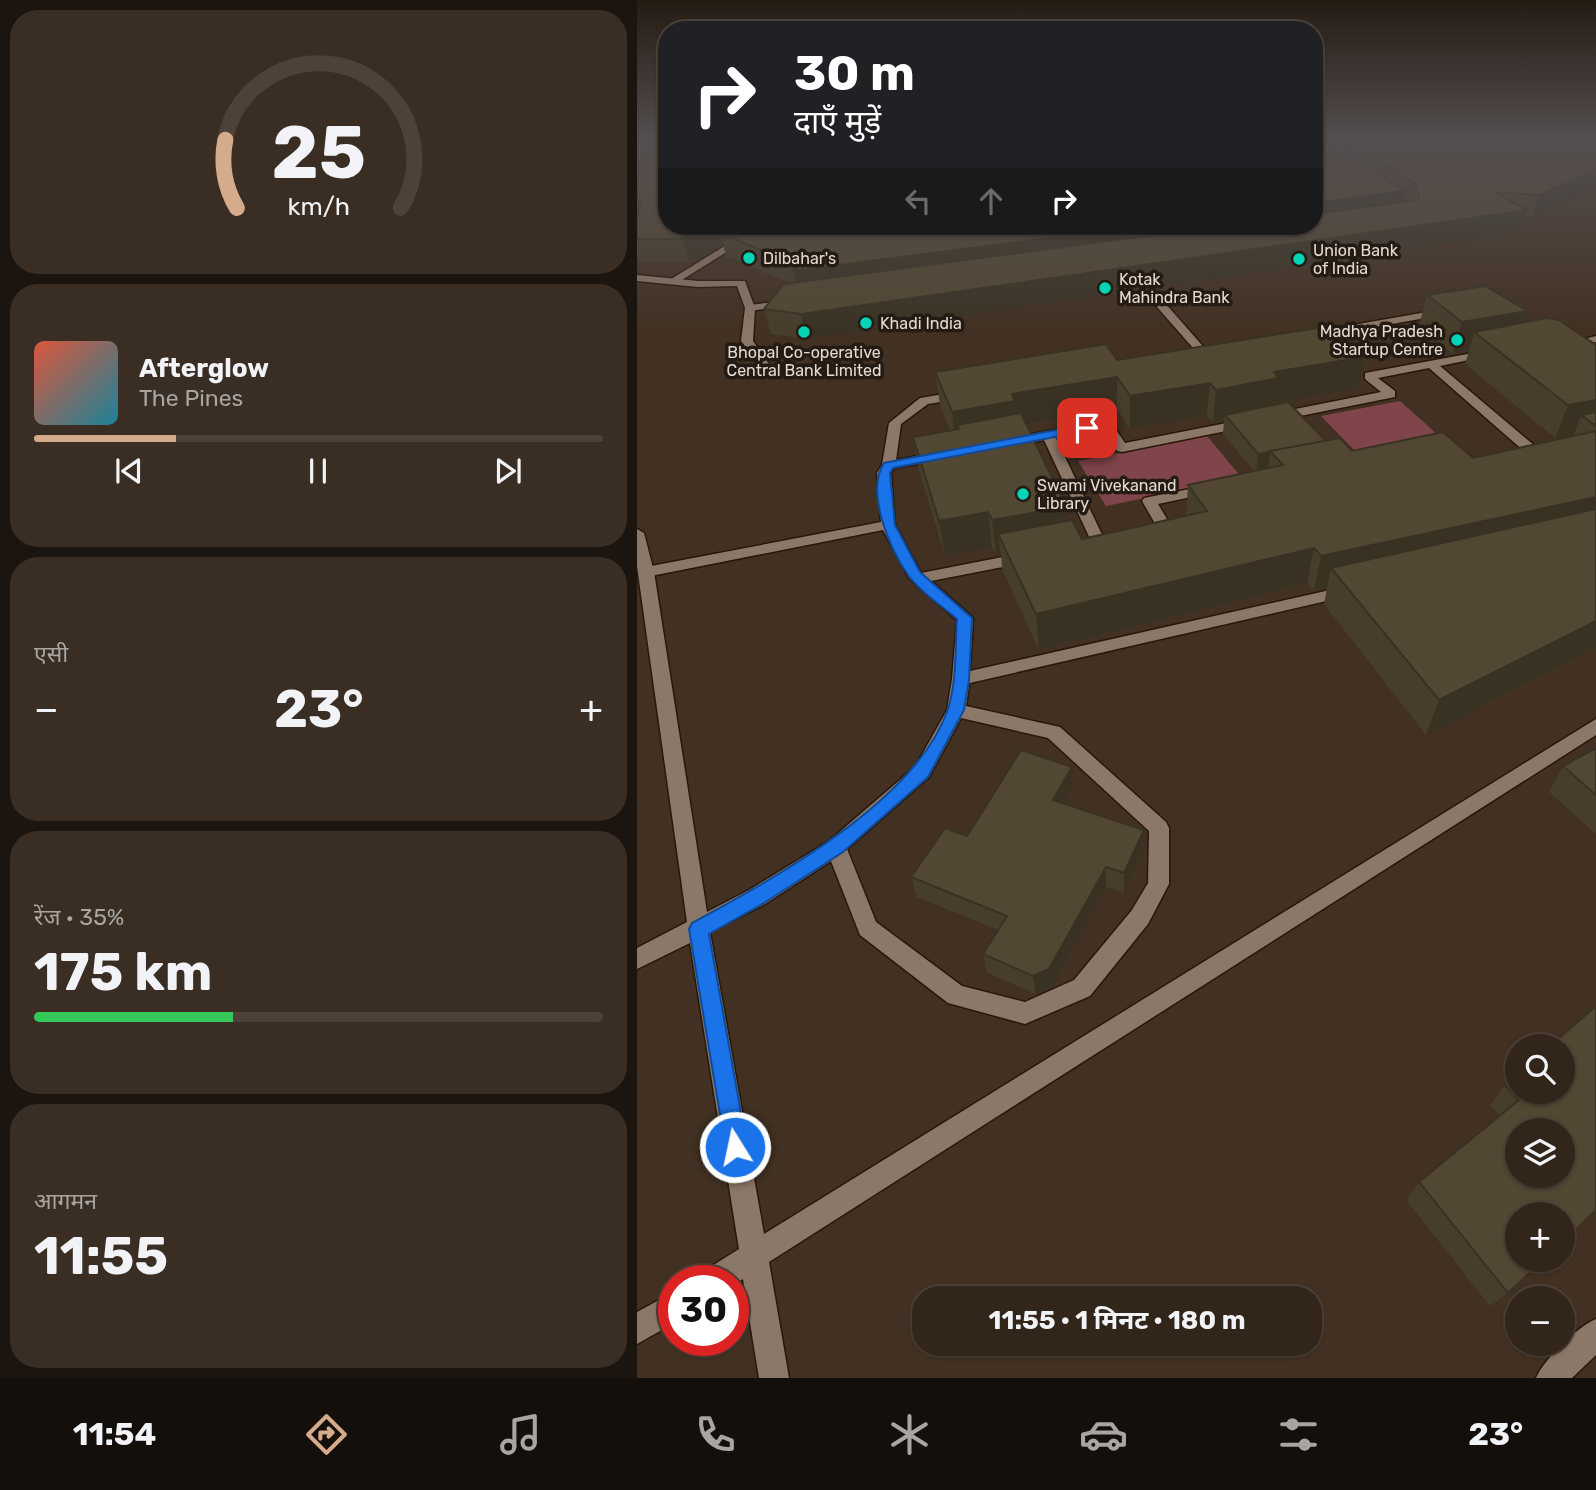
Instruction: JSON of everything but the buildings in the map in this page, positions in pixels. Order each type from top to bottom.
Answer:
[{"type":"street","points":[[673,281],[748,235]]},
{"type":"street","points":[[637,278],[741,283],[750,308],[747,341],[763,364]]},
{"type":"street","points":[[750,308],[797,301]]},
{"type":"street","points":[[1161,305],[1204,354]]},
{"type":"street","points":[[1298,337],[1460,309]]},
{"type":"street","points":[[1565,354],[1555,346],[1596,339]]},
{"type":"street","points":[[995,445],[1106,424],[1122,448],[1391,394],[1369,376],[1496,351]]},
{"type":"street","points":[[1191,356],[1218,352]]},
{"type":"street","points":[[1431,364],[1530,449]]},
{"type":"street","points":[[637,959],[757,897],[837,847],[922,772],[956,710],[965,618],[915,575],[888,525],[884,473],[889,466],[895,423],[924,401],[977,392]]},
{"type":"street","points":[[1048,435],[1099,542]]},
{"type":"street","points":[[889,466],[955,453]]},
{"type":"street","points":[[1139,534],[1166,529],[1149,501],[1226,486]]},
{"type":"street","points":[[646,572],[888,525]]},
{"type":"street","points":[[637,533],[646,572],[699,929],[773,1378]]},
{"type":"street","points":[[920,579],[1035,555]]},
{"type":"street","points":[[961,680],[1366,587]]},
{"type":"street","points":[[837,847],[868,928],[956,995],[1025,1013],[1082,988],[1140,917],[1158,884],[1159,828],[1053,732],[956,710]]},
{"type":"street","points":[[740,1265],[1596,726]]},
{"type":"street","points":[[637,1329],[658,1316]]},
{"type":"street","points":[[1551,1378],[1596,1334]]},
{"type":"shaded area","points":[[1400,401],[1438,435],[1356,452],[1321,416]]},
{"type":"shaded area","points":[[1207,436],[1242,478],[1106,506],[1078,461]]},
{"type":"place","name":"Dilbahar's","points":[[749,258]]},
{"type":"place","name":"Union Bank of India","points":[[1299,259]]},
{"type":"place","name":"Kotak Mahindra Bank","points":[[1105,288]]},
{"type":"place","name":"Khadi India","points":[[866,323]]},
{"type":"place","name":"Bhopal Co-operative Central Bank Limited","points":[[804,332]]},
{"type":"place","name":"Madhya Pradesh Startup Centre","points":[[1457,340]]},
{"type":"place","name":"Swami Vivekanand Library","points":[[1023,494]]},
{"type":"route","points":[[735,1147],[699,929],[757,897],[837,847],[922,772],[956,710],[965,618],[915,575],[888,525],[884,473],[889,466],[1087,428]]}]
